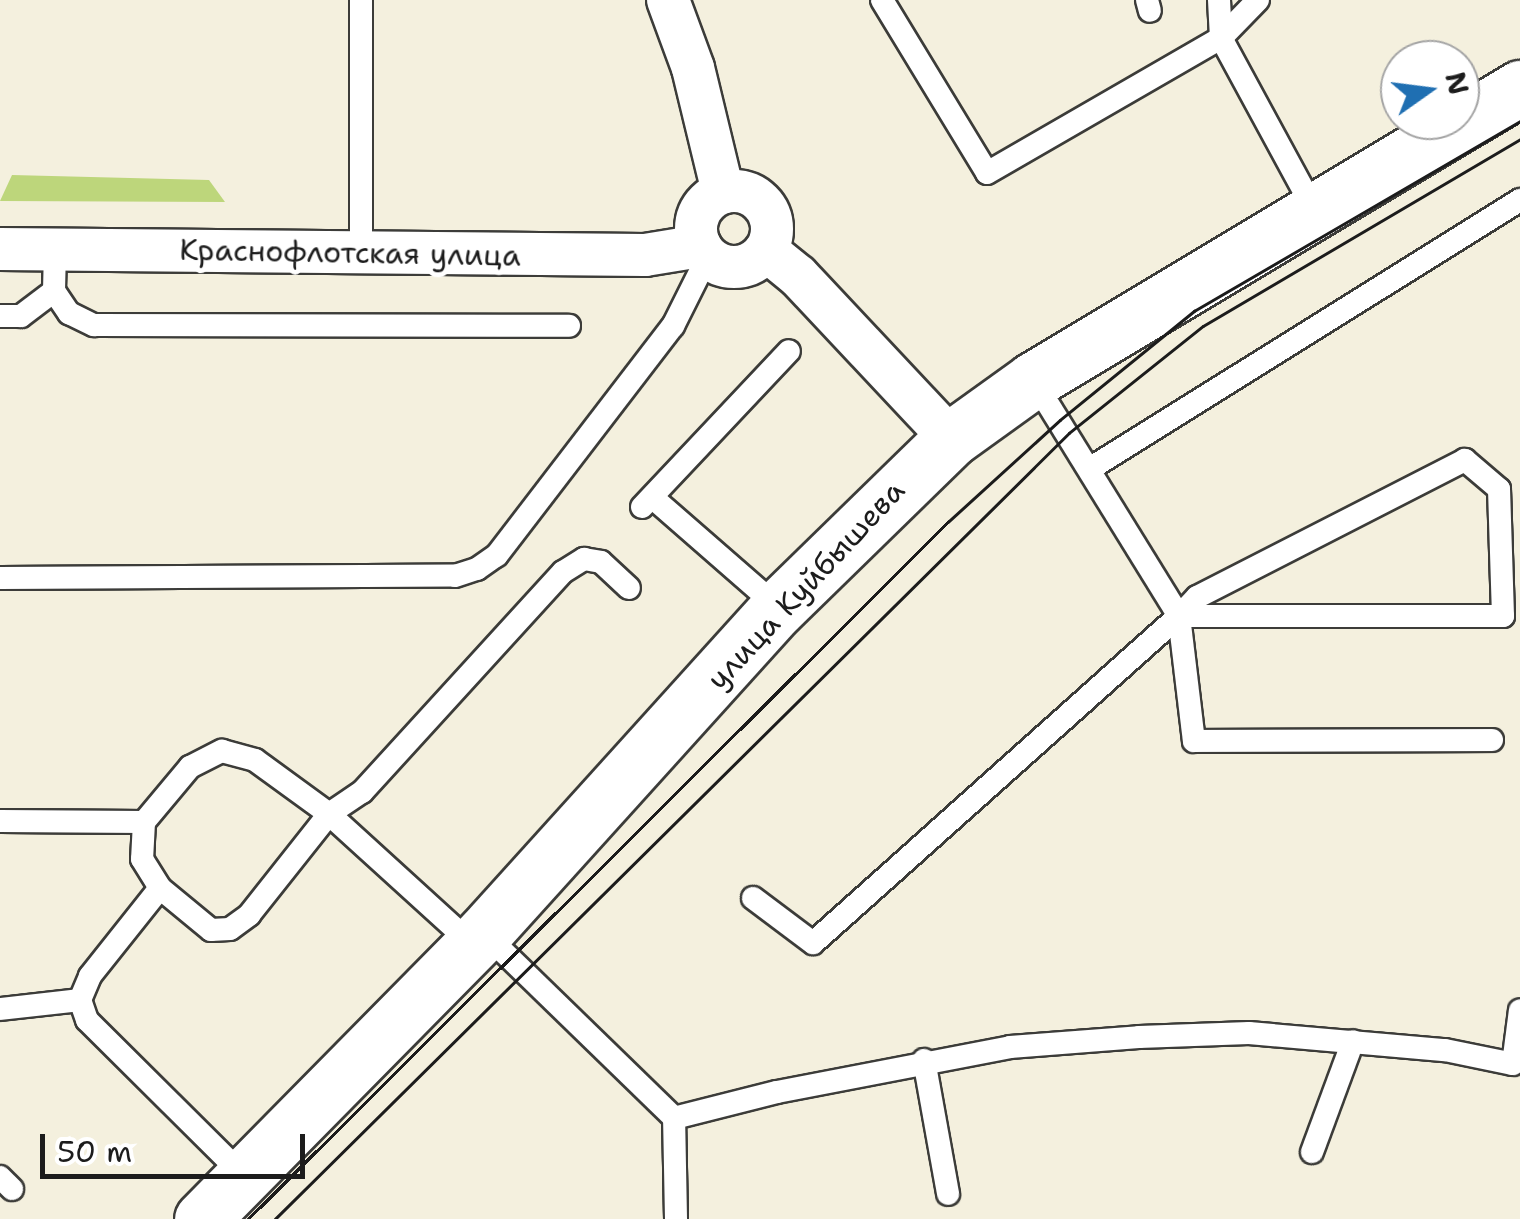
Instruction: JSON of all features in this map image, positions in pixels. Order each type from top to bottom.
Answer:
[{"type":"main road","name":"улица Куйбышева","points":[[227,1203],[478,938],[778,608],[951,439],[1033,380],[1520,88]]},
{"type":"street","points":[[668,0],[693,68],[723,192]]},
{"type":"street","points":[[723,192],[760,201],[772,224],[766,250]]},
{"type":"street","points":[[723,192],[697,220],[704,251],[732,267],[766,250]]},
{"type":"street","name":"Краснофлотская улица","points":[[0,249],[54,270],[361,253],[645,256],[704,251]]},
{"type":"street","points":[[766,250],[798,276],[951,439]]},
{"type":"lane","points":[[361,253],[362,0]]},
{"type":"lane","points":[[882,0],[987,173],[1221,38],[1258,0]]},
{"type":"lane","points":[[1218,0],[1221,38],[1315,211]]},
{"type":"lane","points":[[1090,468],[1520,200]]},
{"type":"lane","points":[[0,578],[455,576],[477,569],[497,555],[673,326],[704,251]]},
{"type":"lane","points":[[0,316],[21,316],[54,270]]},
{"type":"lane","points":[[54,270],[69,313],[94,324],[569,326]]},
{"type":"lane","points":[[778,608],[647,502],[789,352]]},
{"type":"lane","points":[[1033,380],[1178,616],[1194,741],[1492,740]]},
{"type":"lane","points":[[754,898],[813,943],[1197,597],[1465,460],[1500,489],[1503,616],[1178,616]]},
{"type":"lane","points":[[629,588],[601,562],[584,559],[563,572],[362,792],[329,814],[249,915],[230,930],[211,930],[160,888],[142,858],[144,822],[190,767],[222,751],[255,760],[329,814],[478,938],[674,1118],[676,1219]]},
{"type":"lane","points":[[0,821],[144,822]]},
{"type":"lane","points":[[160,888],[90,976],[80,1000],[87,1020],[227,1203]]},
{"type":"lane","points":[[0,1009],[80,1000]]},
{"type":"lane","points":[[674,1118],[924,1060],[1139,1037],[1248,1034],[1353,1042],[1513,1064],[1520,1010]]},
{"type":"lane","points":[[1312,1152],[1353,1042]]},
{"type":"lane","points":[[924,1060],[948,1194]]},
{"type":"green space","points":[[12,175],[209,180],[225,202],[0,201]]},
{"type":"tram line","points":[[248,1219],[948,522],[1060,420],[1194,311],[1520,121]]},
{"type":"tram line","points":[[275,1219],[1069,433],[1203,326],[1520,139]]}]
